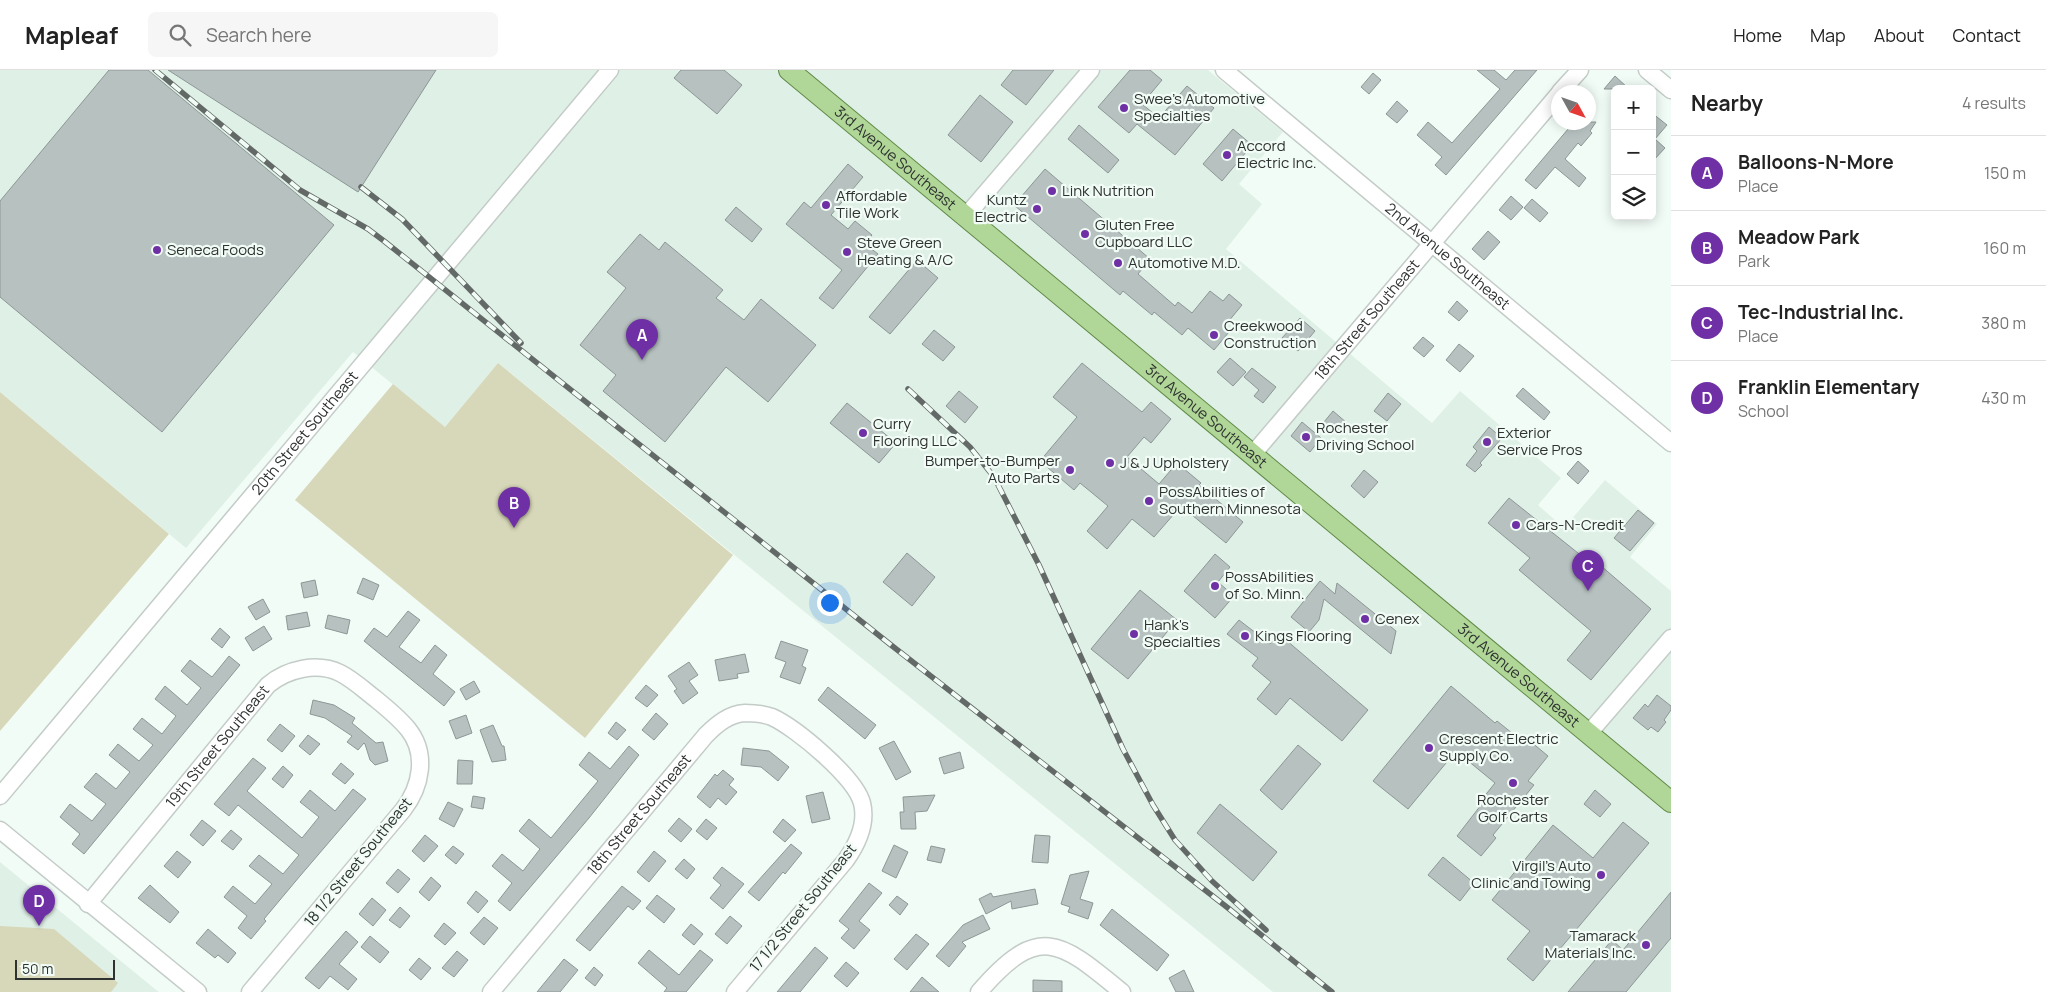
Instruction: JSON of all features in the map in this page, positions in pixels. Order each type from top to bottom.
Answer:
[{"type":"main road","name":"3rd Avenue Southeast","points":[[789,70],[1671,802]]},
{"type":"street","name":"20th Street Southeast","points":[[0,796],[610,70]]},
{"type":"street","points":[[966,216],[1091,70]]},
{"type":"street","name":"2nd Avenue Southeast","points":[[1224,70],[1671,443]]},
{"type":"street","name":"18th Street Southeast","points":[[1568,85],[1580,70]]},
{"type":"street","points":[[1647,70],[1671,90]]},
{"type":"street","name":"18th Street Southeast","points":[[1253,454],[1551,104]]},
{"type":"street","points":[[1589,733],[1671,638]]},
{"type":"street","name":"19th Street Southeast","points":[[88,904],[271,682],[299,670],[322,668],[334,671],[350,679],[377,700]]},
{"type":"street","name":"18 1/2 Street Southeast","points":[[250,992],[401,812],[416,790],[420,764],[419,753],[412,735],[400,720],[377,700]]},
{"type":"street","name":"18th Street Southeast","points":[[491,992],[718,723],[745,713],[767,716],[788,727],[816,748]]},
{"type":"street","name":"17 1/2 Street Southeast","points":[[735,992],[846,860],[859,838],[863,815],[860,796],[848,777],[816,748]]},
{"type":"street","points":[[0,830],[88,904],[198,992]]},
{"type":"street","points":[[979,992],[1010,960],[1019,953],[1038,946],[1051,946],[1070,953],[1098,972],[1122,992]]},
{"type":"shaded area","points":[[0,70],[1208,70],[1283,132],[1239,184],[1262,204],[1226,249],[1432,423],[1460,391],[1561,478],[1538,505],[1564,528],[1605,480],[1657,524],[1630,557],[1671,591],[1671,992],[1273,992],[498,363],[445,427],[353,352],[186,548],[0,392]]},
{"type":"shaded area","points":[[0,862],[155,989],[159,992],[0,992]]},
{"type":"green space","points":[[498,363],[733,555],[585,738],[295,500],[393,384],[445,427]]},
{"type":"green space","points":[[0,392],[169,534],[0,731]]},
{"type":"green space","points":[[0,926],[54,929],[118,983],[111,992],[0,992]]},
{"type":"building","name":"Seneca Foods","points":[[109,70],[148,70],[334,225],[162,432],[0,297],[0,201]]},
{"type":"building","points":[[168,70],[436,70],[358,192]]},
{"type":"building","points":[[681,70],[724,70],[742,85],[717,114],[674,78]]},
{"type":"building","points":[[1013,70],[1054,70],[1026,105],[1001,85]]},
{"type":"building","points":[[1130,70],[1150,70],[1162,80],[1142,104],[1159,118],[1187,86],[1214,108],[1175,155],[1137,124],[1129,133],[1098,107]]},
{"type":"building","points":[[1477,70],[1494,70],[1506,80],[1515,70],[1537,70],[1446,175],[1435,165],[1442,157],[1417,135],[1428,122],[1452,143],[1500,89]]},
{"type":"building","points":[[1373,73],[1381,80],[1369,94],[1361,87]]},
{"type":"building","points":[[1615,76],[1625,85],[1611,85],[1611,89],[1604,89]]},
{"type":"building","points":[[980,95],[1013,122],[981,162],[948,135]]},
{"type":"building","points":[[1397,101],[1408,111],[1397,123],[1386,114]]},
{"type":"building","points":[[1656,116],[1667,125],[1656,138]]},
{"type":"building","points":[[1079,125],[1119,160],[1108,173],[1068,139]]},
{"type":"building","name":"Accord Electric Inc.","points":[[1233,129],[1252,145],[1222,181],[1203,164]]},
{"type":"building","points":[[1567,130],[1591,130],[1592,133],[1581,146],[1578,143],[1565,159],[1586,178],[1579,187],[1555,167],[1536,189],[1525,180]]},
{"type":"building","points":[[1656,140],[1665,148],[1656,158]]},
{"type":"building","points":[[848,164],[863,177],[831,215],[848,229],[855,221],[872,235],[865,244],[878,254],[833,309],[819,298],[842,270],[786,224],[804,202],[811,208]]},
{"type":"building","points":[[1045,169],[1150,259],[1138,274],[1175,306],[1178,302],[1192,313],[1210,291],[1223,301],[1229,294],[1242,305],[1223,328],[1229,332],[1214,350],[1188,328],[1182,335],[1154,312],[1152,315],[1123,291],[1120,295],[1014,205]]},
{"type":"building","points":[[1511,196],[1523,207],[1511,220],[1499,210]]},
{"type":"building","points":[[1532,199],[1548,213],[1540,222],[1524,208]]},
{"type":"building","points":[[736,207],[762,229],[752,242],[725,220]]},
{"type":"building","points":[[1488,231],[1500,242],[1484,260],[1472,249]]},
{"type":"building","points":[[640,234],[659,250],[665,242],[723,290],[716,298],[744,320],[761,299],[816,345],[768,402],[726,367],[665,442],[603,391],[616,375],[580,345],[626,288],[607,272]]},
{"type":"building","points":[[917,260],[938,278],[890,334],[869,317]]},
{"type":"building","points":[[1457,301],[1468,311],[1459,321],[1448,312]]},
{"type":"building","points":[[1300,318],[1315,331],[1298,351],[1282,338]]},
{"type":"building","points":[[934,330],[955,347],[943,361],[922,344]]},
{"type":"building","points":[[1423,337],[1434,346],[1424,357],[1413,348]]},
{"type":"building","points":[[1459,344],[1474,356],[1460,372],[1446,360]]},
{"type":"building","points":[[1230,358],[1246,372],[1233,386],[1217,372]]},
{"type":"building","points":[[1082,363],[1142,412],[1151,402],[1171,419],[1151,443],[1144,437],[1127,457],[1159,484],[1177,463],[1201,483],[1199,485],[1243,522],[1226,543],[1181,506],[1154,537],[1132,519],[1107,549],[1087,531],[1108,506],[1080,483],[1074,490],[1040,461],[1077,417],[1053,397]]},
{"type":"building","points":[[1252,368],[1276,387],[1263,403],[1254,396],[1259,390],[1244,377]]},
{"type":"building","points":[[1523,388],[1550,412],[1544,420],[1516,396]]},
{"type":"building","points":[[959,391],[978,407],[965,423],[946,406]]},
{"type":"building","points":[[1388,393],[1401,404],[1387,421],[1374,411]]},
{"type":"building","name":"Curry Flooring LLC","points":[[847,403],[896,443],[879,463],[830,423]]},
{"type":"building","points":[[1333,411],[1347,423],[1338,434],[1324,422]]},
{"type":"building","name":"Rochester Driving School","points":[[1302,422],[1321,438],[1310,452],[1291,436]]},
{"type":"building","name":"Exterior Service Pros","points":[[1489,427],[1502,438],[1480,463],[1482,465],[1475,472],[1466,465],[1477,451],[1473,447]]},
{"type":"building","points":[[1578,461],[1589,471],[1578,484],[1567,474]]},
{"type":"building","points":[[1364,470],[1378,482],[1364,498],[1351,486]]},
{"type":"building","points":[[1509,498],[1583,557],[1586,553],[1651,609],[1591,680],[1567,660],[1591,631],[1519,570],[1530,558],[1488,523]]},
{"type":"building","points":[[1638,510],[1654,523],[1630,551],[1614,538]]},
{"type":"building","points":[[907,553],[935,577],[912,606],[883,582]]},
{"type":"building","name":"PossAbilities of So. Minn.","points":[[1215,554],[1230,567],[1218,582],[1234,596],[1215,618],[1184,591]]},
{"type":"building","points":[[363,578],[379,585],[373,600],[357,593]]},
{"type":"building","points":[[315,580],[318,595],[304,598],[301,583]]},
{"type":"building","points":[[1320,581],[1335,594],[1337,583],[1396,631],[1391,654],[1324,599],[1319,620],[1309,632],[1291,617]]},
{"type":"building","name":"Hank's Specialties","points":[[1140,590],[1177,620],[1128,679],[1091,649]]},
{"type":"building","points":[[263,599],[270,612],[256,620],[248,607]]},
{"type":"building","points":[[408,611],[420,620],[399,647],[421,663],[435,645],[447,655],[433,674],[455,692],[444,706],[364,641],[374,628],[387,637]]},
{"type":"building","points":[[307,612],[310,626],[288,630],[286,616]]},
{"type":"building","points":[[328,615],[350,620],[347,634],[325,628]]},
{"type":"building","points":[[1239,620],[1270,644],[1279,634],[1368,710],[1342,741],[1290,698],[1276,715],[1257,699],[1271,682],[1252,666],[1258,658],[1227,634]]},
{"type":"building","points":[[264,626],[272,639],[253,651],[245,638]]},
{"type":"building","points":[[220,628],[230,637],[222,648],[211,639]]},
{"type":"building","points":[[781,641],[808,650],[802,666],[806,668],[800,684],[780,677],[786,662],[775,658]]},
{"type":"building","points":[[745,654],[749,672],[737,674],[738,678],[719,681],[715,660]]},
{"type":"building","points":[[229,656],[240,665],[84,854],[72,844],[80,834],[60,817],[70,804],[92,821],[106,804],[84,787],[96,773],[116,789],[130,772],[109,755],[118,744],[139,761],[153,745],[133,729],[142,718],[162,734],[176,716],[155,699],[165,686],[187,705],[201,688],[181,671],[190,660],[212,677]]},
{"type":"building","points":[[689,662],[698,675],[689,681],[698,693],[683,704],[674,691],[677,689],[668,676]]},
{"type":"building","points":[[474,681],[480,692],[466,700],[460,689]]},
{"type":"building","points":[[646,685],[658,695],[647,707],[635,698]]},
{"type":"building","points":[[1451,686],[1495,723],[1497,721],[1527,745],[1530,741],[1548,756],[1528,781],[1534,785],[1493,835],[1496,838],[1481,856],[1457,836],[1495,783],[1456,751],[1408,809],[1373,781]]},
{"type":"building","points":[[828,687],[876,725],[865,739],[818,700]]},
{"type":"building","points":[[1657,695],[1671,706],[1671,710],[1664,720],[1666,722],[1658,732],[1651,727],[1648,730],[1633,718],[1645,704],[1648,707]]},
{"type":"building","points":[[313,700],[334,705],[355,718],[352,723],[376,743],[383,742],[388,761],[375,765],[370,760],[364,743],[358,750],[347,742],[352,736],[325,718],[310,714]]},
{"type":"building","points":[[656,713],[668,724],[654,740],[642,730]]},
{"type":"building","points":[[466,715],[472,733],[456,739],[449,721]]},
{"type":"building","points":[[616,722],[626,730],[617,740],[608,733]]},
{"type":"building","points":[[280,724],[295,736],[282,752],[267,740]]},
{"type":"building","points":[[493,725],[502,746],[504,746],[506,760],[492,762],[480,730]]},
{"type":"building","points":[[308,735],[320,744],[310,755],[299,746]]},
{"type":"building","points":[[894,741],[911,772],[896,780],[879,748]]},
{"type":"building","points":[[1298,745],[1321,764],[1282,810],[1260,790]]},
{"type":"building","points":[[629,746],[639,755],[589,818],[510,911],[498,901],[512,883],[492,866],[502,854],[523,871],[540,849],[519,831],[529,819],[551,838],[598,781],[579,765],[589,752],[610,769]]},
{"type":"building","points":[[743,748],[769,751],[789,767],[778,781],[761,767],[741,765]]},
{"type":"building","points":[[960,752],[964,768],[944,774],[939,758]]},
{"type":"building","points":[[253,758],[266,768],[247,791],[302,838],[319,817],[300,802],[310,790],[335,811],[353,789],[366,799],[264,919],[266,921],[251,939],[238,928],[247,916],[224,897],[233,886],[255,904],[272,884],[249,866],[259,855],[283,874],[299,855],[238,805],[229,816],[214,804]]},
{"type":"building","points":[[458,760],[473,761],[472,784],[457,784]]},
{"type":"building","points":[[341,763],[354,774],[345,784],[332,774]]},
{"type":"building","points":[[283,766],[293,775],[283,788],[272,779]]},
{"type":"building","points":[[723,770],[734,779],[729,785],[737,792],[726,805],[718,798],[710,808],[697,797],[715,774],[717,776]]},
{"type":"building","points":[[1595,790],[1611,804],[1600,817],[1584,804]]},
{"type":"building","points":[[823,792],[830,819],[812,823],[806,796]]},
{"type":"building","points":[[935,795],[927,811],[915,812],[916,829],[901,829],[900,812],[904,812],[903,797]]},
{"type":"building","points":[[473,796],[485,798],[483,809],[471,807]]},
{"type":"building","points":[[448,802],[463,809],[454,827],[439,819]]},
{"type":"building","points":[[1220,804],[1277,852],[1253,881],[1197,833]]},
{"type":"building","points":[[679,818],[692,829],[681,842],[668,831]]},
{"type":"building","points":[[706,819],[717,828],[707,840],[696,831]]},
{"type":"building","points":[[783,819],[796,830],[785,842],[773,832]]},
{"type":"building","points":[[202,820],[216,831],[203,846],[190,835]]},
{"type":"building","points":[[1623,822],[1649,843],[1533,981],[1507,959],[1530,931],[1492,900],[1553,825],[1593,858]]},
{"type":"building","points":[[231,830],[242,839],[233,850],[221,841]]},
{"type":"building","points":[[425,835],[438,846],[424,862],[412,851]]},
{"type":"building","points":[[1035,835],[1050,836],[1048,863],[1032,862]]},
{"type":"building","points":[[791,844],[802,853],[759,901],[748,892]]},
{"type":"building","points":[[894,845],[908,852],[896,878],[882,871]]},
{"type":"building","points":[[453,846],[464,854],[456,864],[445,855]]},
{"type":"building","points":[[931,846],[945,849],[941,863],[927,860]]},
{"type":"building","points":[[177,851],[191,862],[178,878],[164,866]]},
{"type":"building","points":[[654,851],[666,861],[649,882],[637,872]]},
{"type":"building","points":[[1443,857],[1474,883],[1460,901],[1428,875]]},
{"type":"building","points":[[684,859],[695,869],[687,879],[675,869]]},
{"type":"building","points":[[722,867],[744,884],[723,909],[710,898],[721,885],[713,878]]},
{"type":"building","points":[[398,869],[410,879],[398,893],[386,883]]},
{"type":"building","points":[[1089,871],[1080,899],[1093,903],[1088,919],[1068,912],[1070,907],[1061,904],[1070,875]]},
{"type":"building","points":[[431,877],[441,886],[429,901],[419,892]]},
{"type":"building","points":[[869,883],[882,893],[859,921],[870,930],[854,949],[841,938],[849,929],[839,921]]},
{"type":"building","points":[[150,885],[179,912],[170,923],[138,898]]},
{"type":"building","points":[[622,886],[641,901],[633,910],[628,906],[590,951],[576,940]]},
{"type":"building","points":[[1035,889],[1038,904],[1012,909],[1011,901],[986,914],[979,899],[991,893],[993,897]]},
{"type":"building","points":[[476,891],[488,901],[478,913],[467,903]]},
{"type":"building","name":"Tamarack Materials Inc.","points":[[1671,892],[1671,938],[1626,992],[1568,992],[1612,940],[1623,950]]},
{"type":"building","points":[[657,895],[675,909],[664,923],[646,908]]},
{"type":"building","points":[[897,896],[908,904],[900,915],[889,905]]},
{"type":"building","points":[[372,898],[386,910],[373,926],[359,914]]},
{"type":"building","points":[[400,907],[410,916],[400,928],[389,920]]},
{"type":"building","points":[[1112,909],[1169,955],[1157,971],[1100,925]]},
{"type":"building","points":[[983,915],[990,929],[962,942],[966,946],[949,967],[936,956],[963,925]]},
{"type":"building","points":[[730,916],[742,926],[727,944],[715,934]]},
{"type":"building","points":[[484,917],[498,928],[484,945],[470,933]]},
{"type":"building","points":[[444,923],[456,933],[445,945],[434,936]]},
{"type":"building","points":[[691,924],[703,934],[694,945],[682,935]]},
{"type":"building","points":[[208,929],[236,953],[228,963],[218,955],[215,958],[196,943]]},
{"type":"building","points":[[346,931],[358,942],[339,964],[357,979],[348,990],[330,976],[319,989],[305,978]]},
{"type":"building","points":[[916,934],[929,944],[907,970],[894,959]]},
{"type":"building","points":[[370,936],[389,952],[380,963],[361,947]]},
{"type":"building","points":[[815,947],[828,958],[800,992],[777,992]]},
{"type":"building","points":[[649,950],[679,975],[700,950],[713,960],[686,992],[664,992],[667,988],[638,963]]},
{"type":"building","points":[[457,951],[468,960],[454,977],[442,968]]},
{"type":"building","points":[[419,958],[431,968],[421,980],[409,970]]},
{"type":"building","points":[[564,959],[578,970],[560,992],[537,992]]},
{"type":"building","points":[[846,962],[859,973],[847,987],[834,976]]},
{"type":"building","points":[[594,967],[603,975],[595,986],[585,978]]},
{"type":"building","points":[[1184,970],[1194,992],[1176,992],[1169,978]]},
{"type":"building","points":[[922,977],[939,992],[910,992]]},
{"type":"building","points":[[1033,980],[1062,981],[1062,992],[1033,992]]},
{"type":"railway","points":[[155,70],[300,190],[368,229],[384,241],[891,645],[1228,908],[1332,992]]},
{"type":"railway","points":[[361,187],[402,219],[521,343]]},
{"type":"railway","points":[[908,389],[970,447],[994,477],[1039,565],[1123,749],[1153,805],[1175,840],[1212,881],[1266,930]]},
{"type":"place","name":"Swee's Automotive Specialties","points":[[1124,108]]},
{"type":"place","name":"Accord Electric Inc.","points":[[1227,155]]},
{"type":"place","name":"Link Nutrition","points":[[1052,191]]},
{"type":"place","name":"Affordable Tile Work","points":[[826,205]]},
{"type":"place","name":"Kuntz Electric","points":[[1037,209]]},
{"type":"place","name":"Gluten Free Cupboard LLC","points":[[1085,234]]},
{"type":"place","name":"Seneca Foods","points":[[157,250]]},
{"type":"place","name":"Steve Green Heating & A/C","points":[[847,252]]},
{"type":"place","name":"Automotive M.D.","points":[[1118,263]]},
{"type":"place","name":"Creekwood Construction","points":[[1214,335]]},
{"type":"place","name":"Balloons-N-More","points":[[642,360]]},
{"type":"place","name":"Curry Flooring LLC","points":[[863,433]]},
{"type":"place","name":"Rochester Driving School","points":[[1306,437]]},
{"type":"place","name":"Exterior Service Pros","points":[[1487,442]]},
{"type":"place","name":"J & J Upholstery","points":[[1110,463]]},
{"type":"place","name":"Bumper-to-Bumper Auto Parts","points":[[1070,470]]},
{"type":"place","name":"PossAbilities of Southern Minnesota","points":[[1149,501]]},
{"type":"place","name":"Cars-N-Credit","points":[[1516,525]]},
{"type":"place","name":"Meadow Park","points":[[514,528]]},
{"type":"place","name":"PossAbilities of So. Minn.","points":[[1215,586]]},
{"type":"place","name":"Tec-Industrial Inc.","points":[[1588,591]]},
{"type":"place","name":"Cenex","points":[[1365,619]]},
{"type":"place","name":"Hank's Specialties","points":[[1134,634]]},
{"type":"place","name":"Kings Flooring","points":[[1245,636]]},
{"type":"place","name":"Crescent Electric Supply Co.","points":[[1429,748]]},
{"type":"place","name":"Rochester Golf Carts","points":[[1513,783]]},
{"type":"place","name":"Virgil's Auto Clinic and Towing","points":[[1601,875]]},
{"type":"place","name":"Franklin Elementary","points":[[39,926]]},
{"type":"place","name":"Tamarack Materials Inc.","points":[[1646,945]]}]
